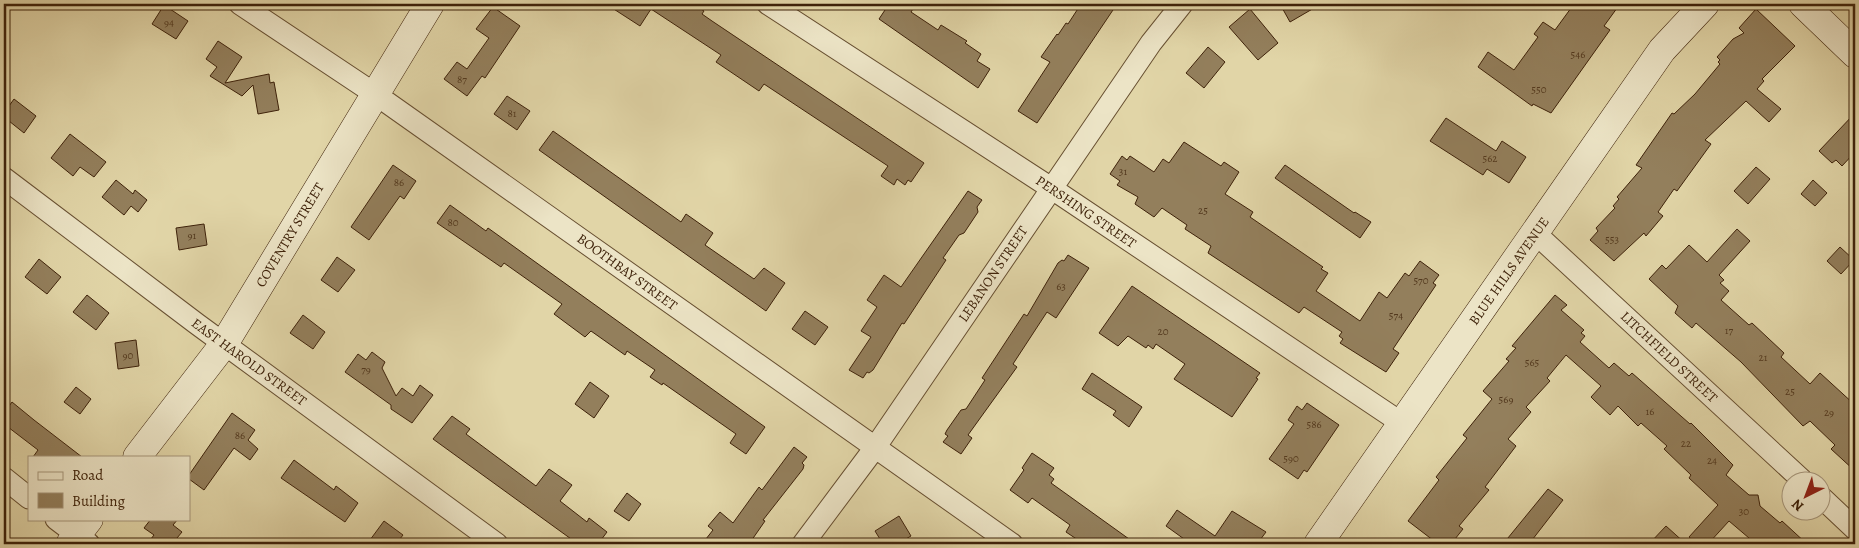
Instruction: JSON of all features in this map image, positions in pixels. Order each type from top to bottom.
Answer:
[{"type":"main road","name":"COVENTRY STREET","points":[[138,456],[224,344],[430,4]]},
{"type":"main road","name":"BLUE HILLS AVENUE","points":[[1318,544],[1662,50],[1705,4]]},
{"type":"main road","points":[[1803,4],[1855,54]]},
{"type":"street","name":"BOOTHBAY STREET","points":[[240,4],[375,94],[1012,544]]},
{"type":"street","name":"PERSHING STREET","points":[[768,4],[1051,188],[1402,424]]},
{"type":"street","name":"LEBANON STREET","points":[[803,544],[874,448],[1151,43],[1182,4]]},
{"type":"street","name":"EAST HAROLD STREET","points":[[4,178],[224,344],[497,544]]},
{"type":"street","name":"LITCHFIELD STREET","points":[[1535,233],[1791,470]]},
{"type":"street","points":[[4,478],[28,497]]},
{"type":"street","points":[[1832,507],[1855,529]]},
{"type":"building","points":[[606,4],[693,4],[704,11],[702,14],[712,21],[924,163],[911,182],[908,180],[905,185],[897,179],[894,185],[881,176],[888,166],[764,84],[759,91],[716,62],[721,55],[651,9],[640,26]]},
{"type":"building","points":[[889,4],[916,4],[911,12],[938,30],[941,25],[967,41],[965,43],[981,54],[977,61],[990,69],[978,88],[879,19]]},
{"type":"building","points":[[1081,4],[1117,4],[1037,123],[1018,111],[1050,62],[1041,57],[1066,23],[1068,24]]},
{"type":"building","points":[[1280,4],[1321,4],[1290,22]]},
{"type":"building","points":[[1574,4],[1620,4],[1604,26],[1610,30],[1551,113],[1533,104],[1532,106],[1478,67],[1488,52],[1514,70],[1538,37],[1534,34],[1543,22],[1555,30]]},
{"type":"building","points":[[164,5],[188,21],[176,39],[152,24]]},
{"type":"building","points":[[493,7],[520,26],[485,78],[482,76],[467,96],[444,79],[457,62],[467,69],[489,38],[476,29]]},
{"type":"building","points":[[1250,9],[1278,43],[1258,60],[1229,27]]},
{"type":"building","points":[[1756,9],[1795,46],[1762,79],[1764,81],[1757,89],[1781,109],[1769,122],[1746,101],[1705,140],[1711,144],[1677,191],[1674,189],[1658,212],[1663,216],[1646,236],[1644,233],[1614,261],[1590,240],[1598,231],[1596,228],[1615,208],[1613,206],[1619,199],[1617,197],[1642,168],[1636,165],[1672,113],[1674,114],[1695,94],[1720,64],[1718,62],[1720,60],[1717,57],[1733,39],[1744,33],[1739,28]]},
{"type":"building","points":[[218,41],[242,57],[225,83],[269,74],[270,83],[274,82],[279,110],[258,114],[253,85],[242,96],[210,76],[217,67],[206,59]]},
{"type":"building","points":[[1208,47],[1225,62],[1204,88],[1186,73]]},
{"type":"building","points":[[507,96],[530,111],[517,130],[494,114]]},
{"type":"building","points":[[14,99],[36,116],[24,133],[4,117],[4,113]]},
{"type":"building","points":[[1855,113],[1855,152],[1842,166],[1836,160],[1832,163],[1819,151]]},
{"type":"building","points":[[1446,118],[1496,151],[1502,141],[1526,157],[1509,183],[1487,169],[1483,175],[1430,141]]},
{"type":"building","points":[[553,131],[681,222],[686,214],[713,233],[705,245],[754,279],[764,268],[785,283],[766,311],[539,150]]},
{"type":"building","points":[[70,134],[106,162],[94,177],[80,167],[73,176],[51,158]]},
{"type":"building","points":[[1184,142],[1221,166],[1224,162],[1239,172],[1225,194],[1253,212],[1250,217],[1323,267],[1321,269],[1328,273],[1316,291],[1360,321],[1379,292],[1387,298],[1405,273],[1409,276],[1420,261],[1439,275],[1433,283],[1436,285],[1393,349],[1399,353],[1386,372],[1340,343],[1343,339],[1339,336],[1342,332],[1304,307],[1299,313],[1208,253],[1211,246],[1185,229],[1187,225],[1162,208],[1154,217],[1135,204],[1138,197],[1117,185],[1120,181],[1110,174],[1122,156],[1127,160],[1130,156],[1154,172],[1163,159],[1169,163]]},
{"type":"building","points":[[393,165],[416,181],[404,199],[400,196],[369,240],[351,227]]},
{"type":"building","points":[[1285,165],[1354,213],[1371,222],[1360,238],[1275,178]]},
{"type":"building","points":[[1756,167],[1770,179],[1748,204],[1734,191]]},
{"type":"building","points":[[116,180],[133,194],[135,190],[147,200],[138,212],[131,206],[124,215],[102,197]]},
{"type":"building","points":[[1813,180],[1827,193],[1815,206],[1801,194]]},
{"type":"building","points":[[968,191],[982,200],[977,207],[978,212],[964,233],[959,235],[943,258],[946,260],[904,324],[902,323],[873,370],[869,373],[867,372],[863,378],[849,370],[871,337],[861,331],[877,307],[867,300],[884,275],[901,287]]},
{"type":"building","points":[[450,205],[486,231],[488,228],[765,427],[746,454],[730,443],[736,434],[663,383],[662,385],[650,377],[655,370],[627,351],[625,355],[591,331],[585,337],[554,314],[562,304],[504,263],[501,267],[437,223]]},
{"type":"building","points":[[204,224],[207,245],[179,250],[176,228]]},
{"type":"building","points":[[1737,229],[1750,241],[1719,275],[1724,280],[1720,283],[1729,291],[1721,300],[1749,325],[1752,323],[1784,353],[1781,357],[1810,384],[1820,373],[1855,405],[1855,471],[1831,449],[1835,445],[1810,421],[1803,426],[1741,362],[1696,323],[1692,328],[1675,313],[1678,306],[1649,279],[1662,265],[1666,269],[1689,245],[1707,262]]},
{"type":"building","points":[[1840,247],[1854,260],[1841,274],[1827,261]]},
{"type":"building","points":[[1068,255],[1089,268],[1056,318],[1047,312],[1013,364],[1017,367],[968,435],[972,438],[961,454],[943,442],[948,436],[945,434],[947,430],[961,410],[966,409],[985,380],[982,378],[1024,314],[1027,316],[1058,263],[1062,260],[1064,261]]},
{"type":"building","points":[[337,257],[355,270],[338,292],[321,280]]},
{"type":"building","points":[[39,259],[61,277],[47,294],[25,277]]},
{"type":"building","points":[[1132,286],[1260,373],[1256,378],[1258,379],[1232,417],[1174,379],[1185,364],[1156,344],[1153,349],[1148,345],[1146,348],[1128,336],[1118,346],[1099,333]]},
{"type":"building","points":[[87,295],[109,313],[96,330],[73,312]]},
{"type":"building","points":[[1555,295],[1567,305],[1561,310],[1584,330],[1581,333],[1585,336],[1580,342],[1609,368],[1614,363],[1629,376],[1632,373],[1691,423],[1733,465],[1726,475],[1749,495],[1758,495],[1760,506],[1780,523],[1782,521],[1807,544],[1756,544],[1729,521],[1708,544],[1697,544],[1689,537],[1718,505],[1689,478],[1691,475],[1664,449],[1667,446],[1641,423],[1638,426],[1618,406],[1610,415],[1595,401],[1591,397],[1601,386],[1566,355],[1547,378],[1550,381],[1526,407],[1531,412],[1508,439],[1516,446],[1485,487],[1489,490],[1459,526],[1463,529],[1451,544],[1438,544],[1408,521],[1439,480],[1436,477],[1467,438],[1463,435],[1492,399],[1483,391],[1509,361],[1506,359],[1516,348],[1512,346]]},
{"type":"building","points":[[805,311],[828,327],[815,345],[792,329]]},
{"type":"building","points":[[303,315],[325,332],[313,349],[290,333]]},
{"type":"building","points":[[136,340],[139,366],[118,369],[115,343]]},
{"type":"building","points":[[372,352],[385,362],[382,368],[396,396],[402,388],[413,396],[420,385],[433,395],[412,423],[391,409],[391,405],[345,372],[358,354],[366,360]]},
{"type":"building","points":[[1092,373],[1142,407],[1129,427],[1113,415],[1116,411],[1082,389]]},
{"type":"building","points":[[590,382],[609,396],[594,418],[575,404]]},
{"type":"building","points":[[76,387],[91,399],[80,414],[64,402]]},
{"type":"building","points":[[12,402],[81,456],[34,456],[38,450],[4,424],[4,413]]},
{"type":"building","points":[[1307,403],[1339,425],[1307,472],[1304,470],[1298,479],[1269,459],[1294,424],[1288,420],[1297,406],[1302,410]]},
{"type":"building","points":[[232,413],[255,430],[248,440],[258,449],[250,460],[234,448],[204,490],[190,480],[190,474]]},
{"type":"building","points":[[452,416],[470,429],[466,434],[536,486],[549,469],[572,485],[560,501],[587,522],[589,518],[607,532],[598,544],[578,544],[433,439]]},
{"type":"building","points":[[794,447],[807,457],[802,463],[804,465],[803,469],[763,520],[765,521],[749,544],[702,544],[713,530],[708,526],[720,512],[733,523],[759,487],[762,490]]},
{"type":"building","points":[[1032,453],[1054,468],[1049,475],[1054,479],[1051,483],[1136,544],[1084,544],[1066,532],[1070,525],[1032,498],[1028,503],[1010,490],[1024,470],[1022,468]]},
{"type":"building","points":[[294,460],[334,490],[336,486],[358,503],[345,522],[281,478]]},
{"type":"building","points":[[1548,489],[1563,500],[1529,544],[1503,544]]},
{"type":"building","points":[[627,493],[641,504],[629,521],[614,511]]},
{"type":"building","points":[[1177,510],[1215,536],[1232,511],[1266,532],[1257,544],[1191,544],[1166,526]]},
{"type":"building","points":[[899,516],[911,536],[897,544],[883,544],[875,531]]},
{"type":"building","points":[[150,520],[177,520],[173,525],[182,532],[172,544],[147,544],[154,535],[144,528]]},
{"type":"building","points":[[384,521],[403,535],[396,544],[367,544]]},
{"type":"building","points":[[1666,526],[1686,544],[1649,544]]}]
